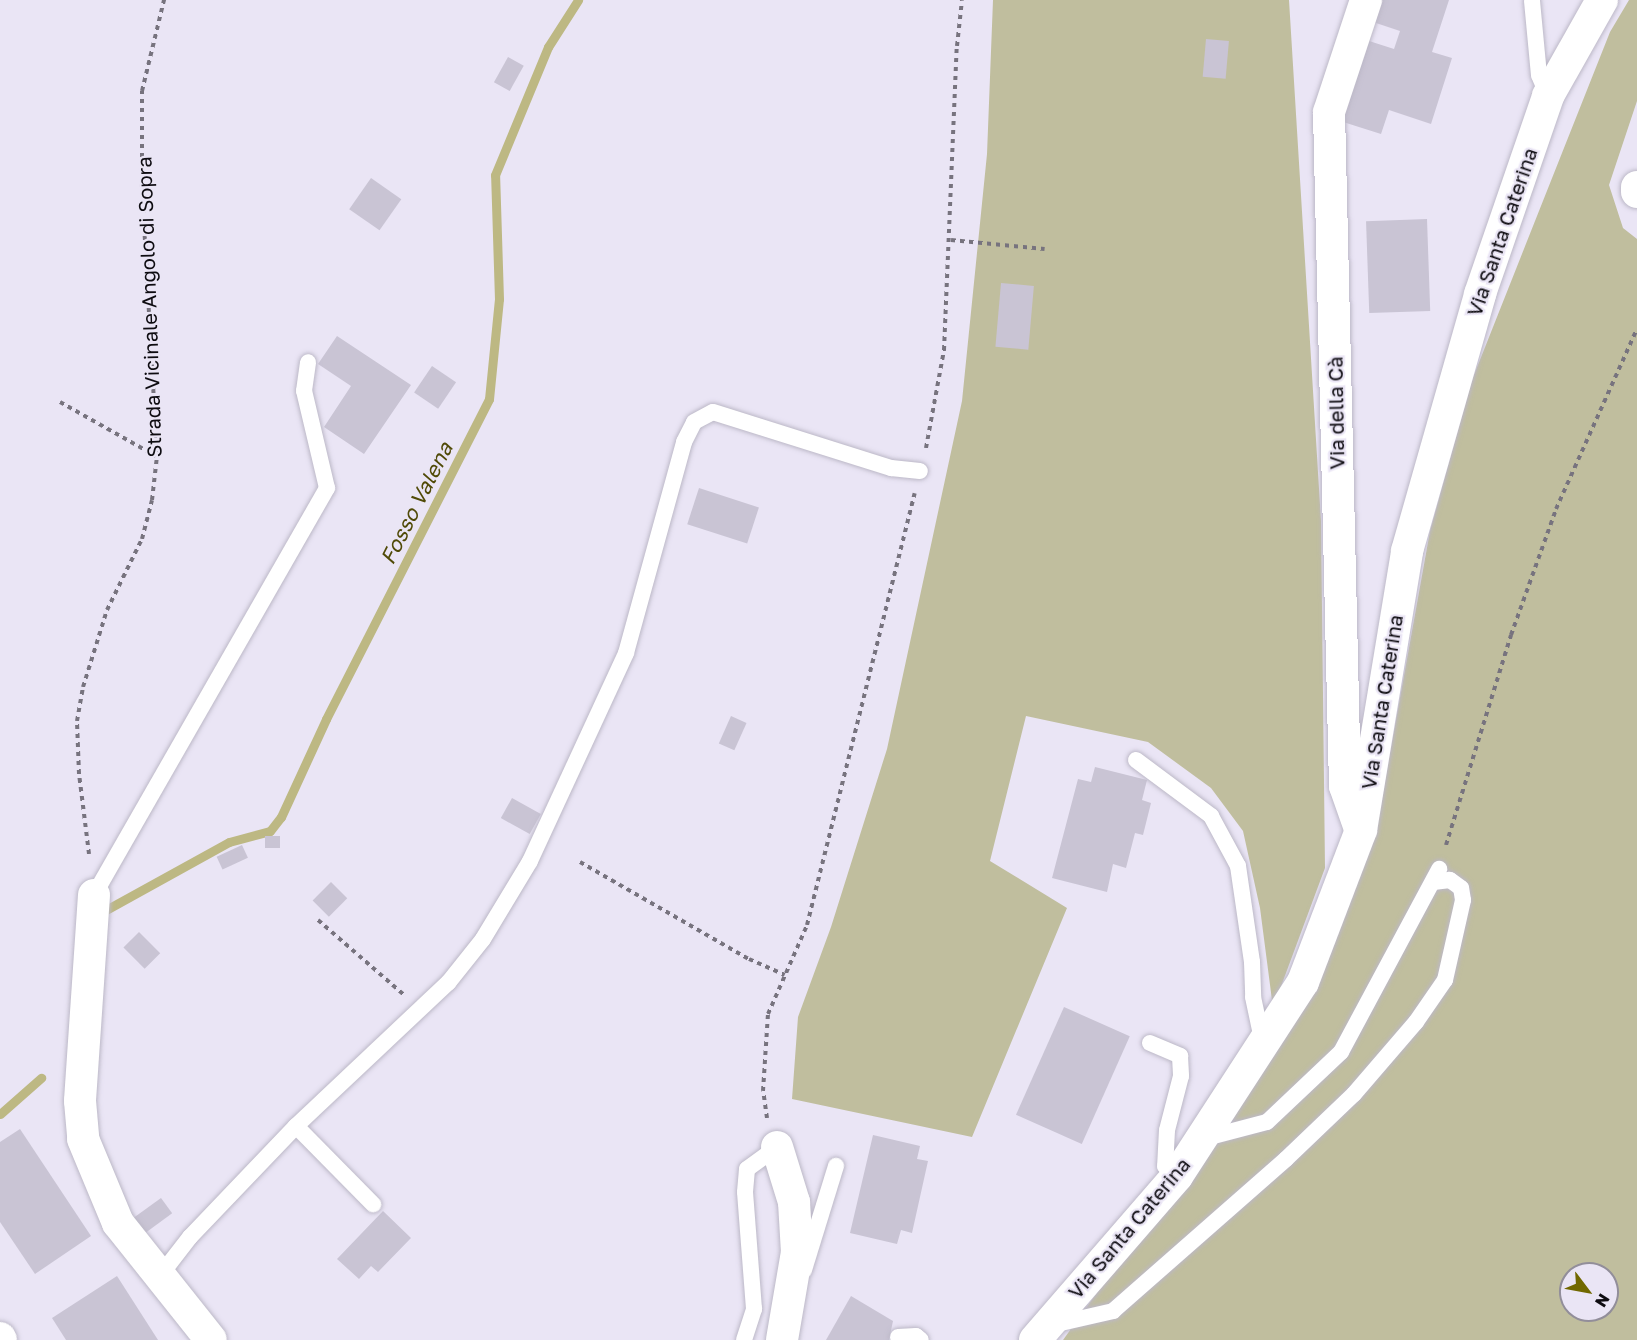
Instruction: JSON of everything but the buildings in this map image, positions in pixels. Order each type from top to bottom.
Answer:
[{"type":"street","name":"Via della Cà","points":[[1361,830],[1345,786],[1329,112],[1366,0]]},
{"type":"street","name":"Via Santa Caterina","points":[[1040,1334],[1177,1176],[1303,982],[1361,830],[1407,551],[1480,294],[1548,96],[1602,0]]},
{"type":"street","points":[[1637,187],[1637,192]]},
{"type":"street","points":[[94,895],[80,1101],[83,1139],[118,1222],[159,1277],[211,1340]]},
{"type":"street","points":[[777,1147],[794,1202],[797,1252],[784,1329]]},
{"type":"lane","points":[[1532,1],[1539,75],[1548,96]]},
{"type":"lane","points":[[94,895],[327,488],[304,391],[308,362]]},
{"type":"lane","points":[[159,1277],[190,1237],[296,1126],[448,983],[483,939],[530,861],[626,653],[684,442],[694,422],[713,412],[891,468],[920,471]]},
{"type":"lane","points":[[1136,760],[1211,816],[1238,866],[1252,962],[1253,997],[1263,1045]]},
{"type":"lane","points":[[1040,1334],[1113,1311],[1354,1094],[1416,1023],[1445,980],[1463,900],[1461,888],[1450,880],[1436,876],[1341,1052],[1267,1122],[1202,1139]]},
{"type":"lane","points":[[1150,1043],[1180,1056],[1181,1076],[1167,1130],[1165,1166],[1177,1176]]},
{"type":"lane","points":[[296,1126],[373,1204]]},
{"type":"lane","points":[[744,1340],[754,1309],[745,1192],[747,1169],[777,1147]]},
{"type":"lane","points":[[784,1329],[818,1237],[836,1166]]},
{"type":"lane","points":[[898,1337],[916,1336],[921,1340]]},
{"type":"path","name":"Strada Vicinale Angolo di Sopra","points":[[89,855],[79,774],[77,721],[98,635],[142,539],[152,500],[157,456],[142,184],[142,91],[164,0]]},
{"type":"path","points":[[777,1147],[763,1091],[768,1014],[807,925],[920,471],[944,350],[951,240],[957,46],[962,0]]},
{"type":"path","points":[[951,240],[1045,249]]},
{"type":"path","points":[[1436,876],[1511,635],[1556,509],[1637,329]]},
{"type":"path","points":[[60,402],[157,456]]},
{"type":"path","points":[[580,862],[749,959],[785,975]]},
{"type":"path","points":[[318,920],[420,1008]]},
{"type":"shaded area","points":[[993,0],[1289,0],[1321,521],[1325,868],[1273,1008],[1260,908],[1243,831],[1211,788],[1148,742],[1026,716],[990,861],[1067,908],[972,1137],[792,1099],[798,1017],[831,927],[887,749],[962,401],[987,154]]},
{"type":"shaded area","points":[[1629,0],[1637,0],[1637,101],[1609,185],[1623,228],[1637,239],[1637,1340],[1063,1340],[1109,1276],[1171,1207],[1218,1142],[1375,837],[1430,531],[1472,380],[1610,32]]},
{"type":"waterway","name":"Fosso Valena","points":[[104,911],[229,842],[270,831],[281,817],[326,719],[489,399],[499,299],[495,175],[548,47],[578,0]]},
{"type":"waterway","name":"Fosso Valena","points":[[0,1114],[41,1078]]}]
